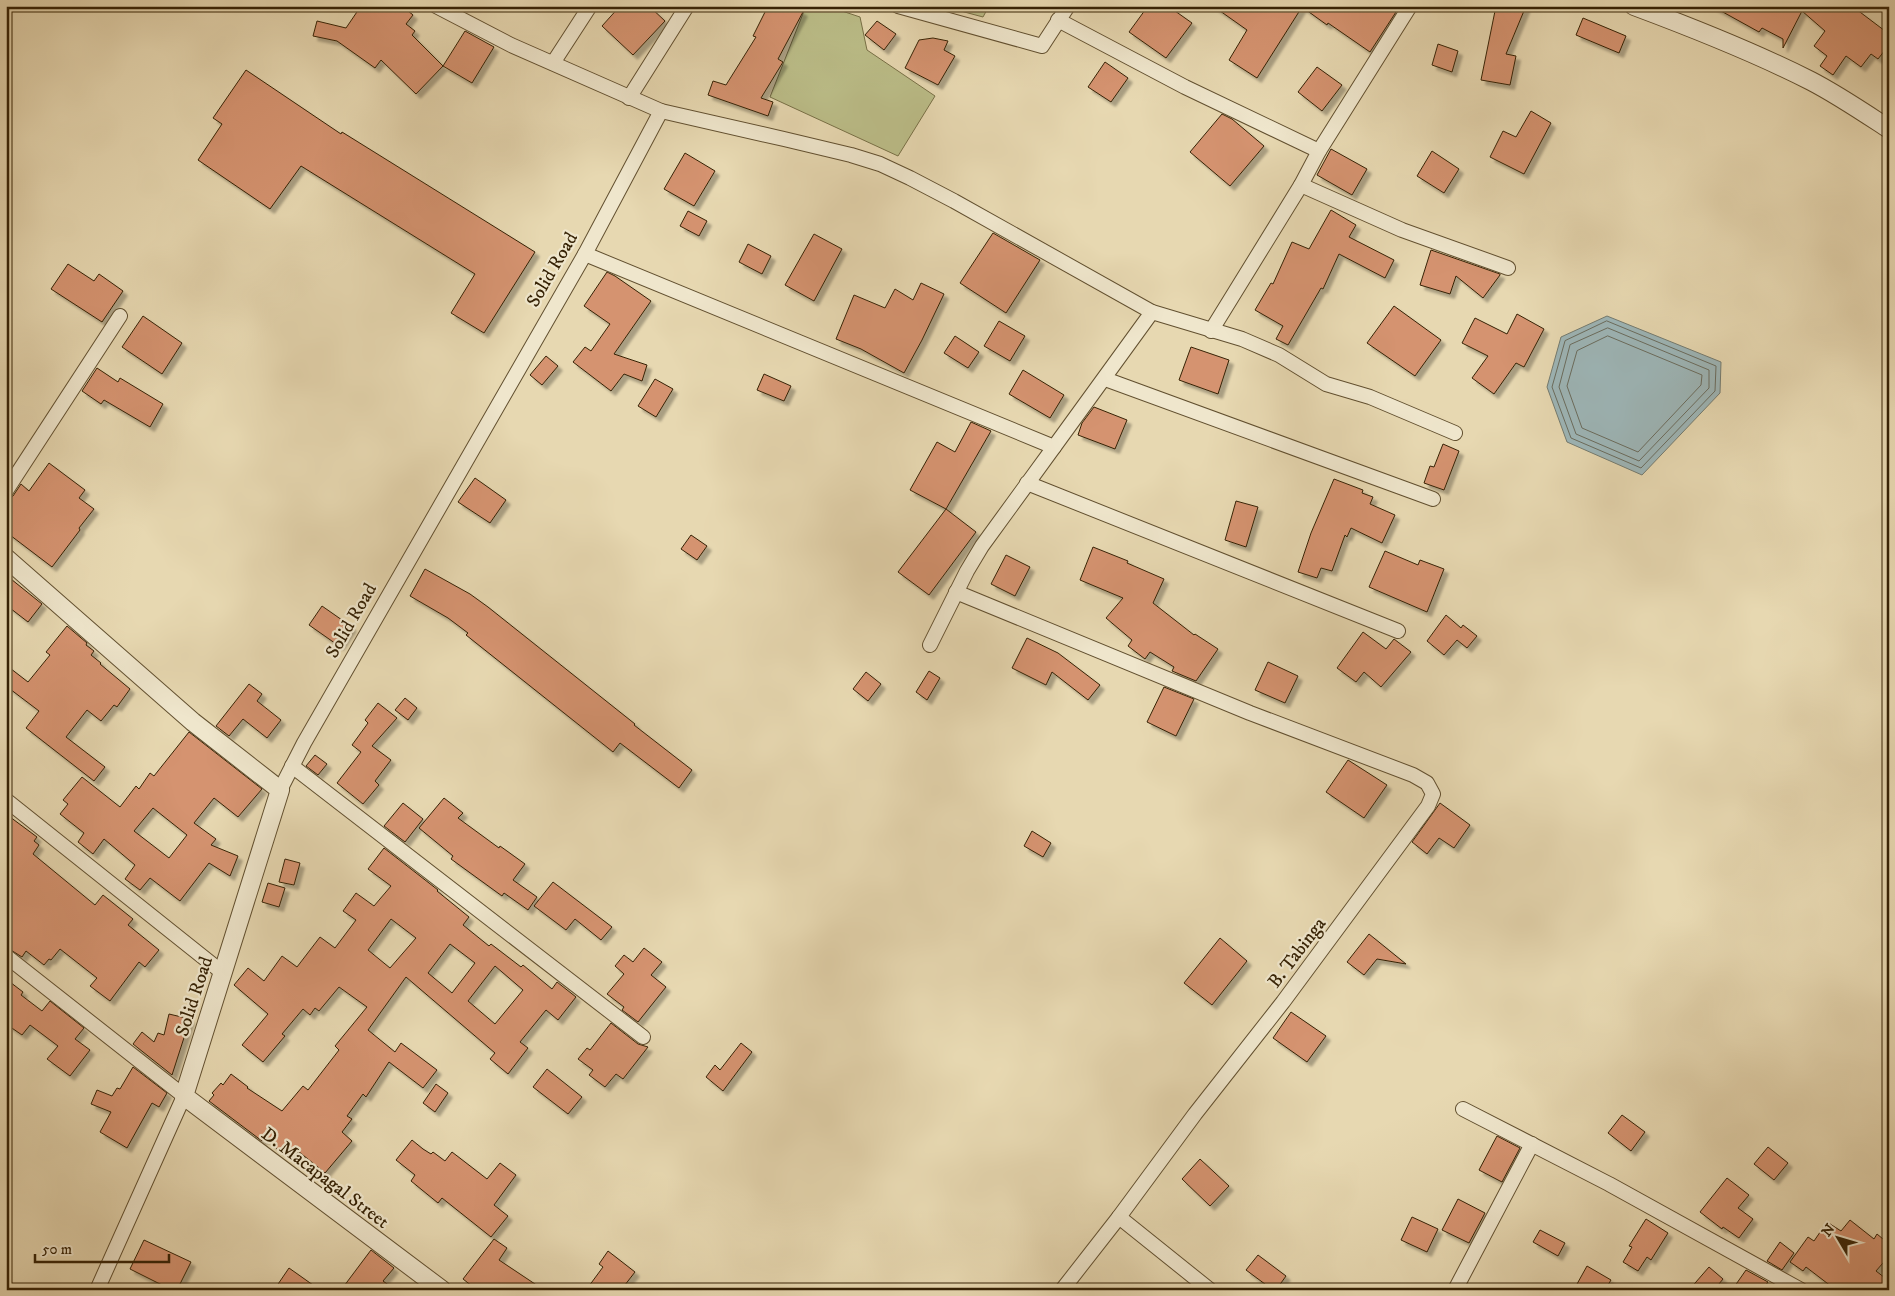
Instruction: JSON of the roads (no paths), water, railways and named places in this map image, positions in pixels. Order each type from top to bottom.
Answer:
[{"type":"street","points":[[553,63],[590,6]]},
{"type":"street","points":[[629,98],[687,6]]},
{"type":"street","points":[[898,6],[1042,46],[1068,6]]},
{"type":"street","points":[[1212,331],[1319,152],[1410,6]]},
{"type":"street","points":[[1634,6],[1810,80],[1889,129]]},
{"type":"street","points":[[440,7],[511,45],[661,111],[851,155],[880,164],[947,197],[1152,312],[1242,339],[1271,352],[1326,384],[1370,397],[1455,434]]},
{"type":"street","points":[[1058,20],[1185,87],[1319,152]]},
{"type":"street","name":"Solid Road","points":[[97,1290],[184,1096],[280,790],[584,254],[661,111]]},
{"type":"street","points":[[1301,185],[1402,230],[1508,268]]},
{"type":"street","points":[[584,254],[1054,447]]},
{"type":"street","points":[[930,645],[956,592],[982,546],[1152,312]]},
{"type":"street","points":[[6,491],[120,316]]},
{"type":"street","points":[[1105,379],[1433,498]]},
{"type":"street","points":[[1027,483],[1398,631]]},
{"type":"street","points":[[6,558],[193,722],[280,790]]},
{"type":"street","name":"B. Tabinga","points":[[956,592],[1250,713],[1413,775],[1427,783],[1433,794],[1428,806],[1283,1002],[1195,1114],[1064,1289]]},
{"type":"street","points":[[292,766],[643,1038]]},
{"type":"street","points":[[6,800],[223,972]]},
{"type":"street","points":[[6,956],[184,1096]]},
{"type":"street","name":"D. Macapagal Street","points":[[184,1096],[442,1290]]},
{"type":"street","points":[[1463,1109],[1609,1184],[1801,1290]]},
{"type":"street","points":[[1455,1290],[1532,1144]]},
{"type":"street","points":[[1118,1217],[1210,1290]]},
{"type":"water","points":[[1607,316],[1721,362],[1720,393],[1642,475],[1567,442],[1547,387],[1561,337]]}]
